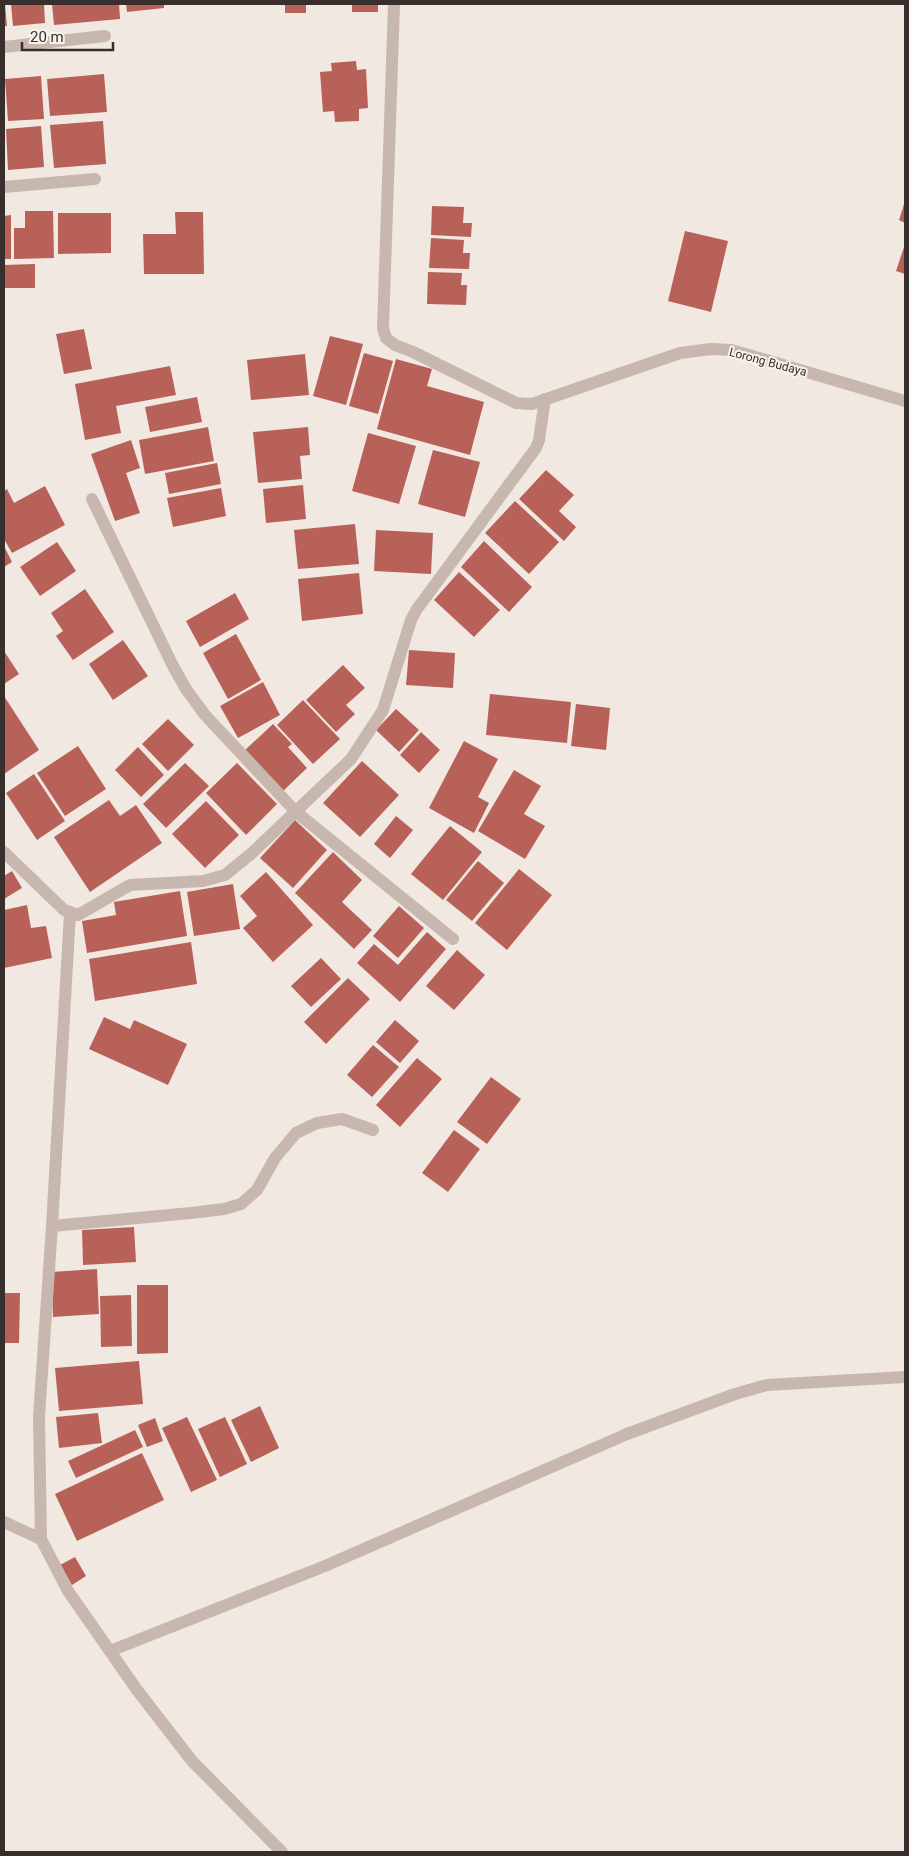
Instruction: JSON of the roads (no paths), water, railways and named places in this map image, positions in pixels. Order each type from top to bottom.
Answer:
[{"type":"street","name":"Lorong Budaya","points":[[394,4],[383,328],[386,338],[395,345],[413,352],[516,404],[532,404],[545,400],[680,353],[711,349],[731,350],[905,401]]},
{"type":"street","points":[[4,47],[105,36]]},
{"type":"street","points":[[4,187],[95,179]]},
{"type":"street","points":[[4,852],[64,910],[78,915],[130,885],[203,880],[225,875],[252,853],[351,759],[383,710],[411,620],[465,542],[536,448],[545,400]]},
{"type":"street","points":[[92,499],[186,689],[205,715],[296,812],[453,939]]},
{"type":"street","points":[[70,913],[39,1416],[41,1539],[68,1591],[137,1690],[192,1761],[282,1852]]},
{"type":"street","points":[[52,1226],[191,1214],[224,1209],[241,1204],[257,1190],[275,1158],[296,1133],[317,1122],[342,1119],[373,1130]]},
{"type":"street","points":[[110,1651],[324,1566],[627,1434],[735,1394],[768,1385],[905,1377]]},
{"type":"street","points":[[4,1522],[41,1539]]}]
